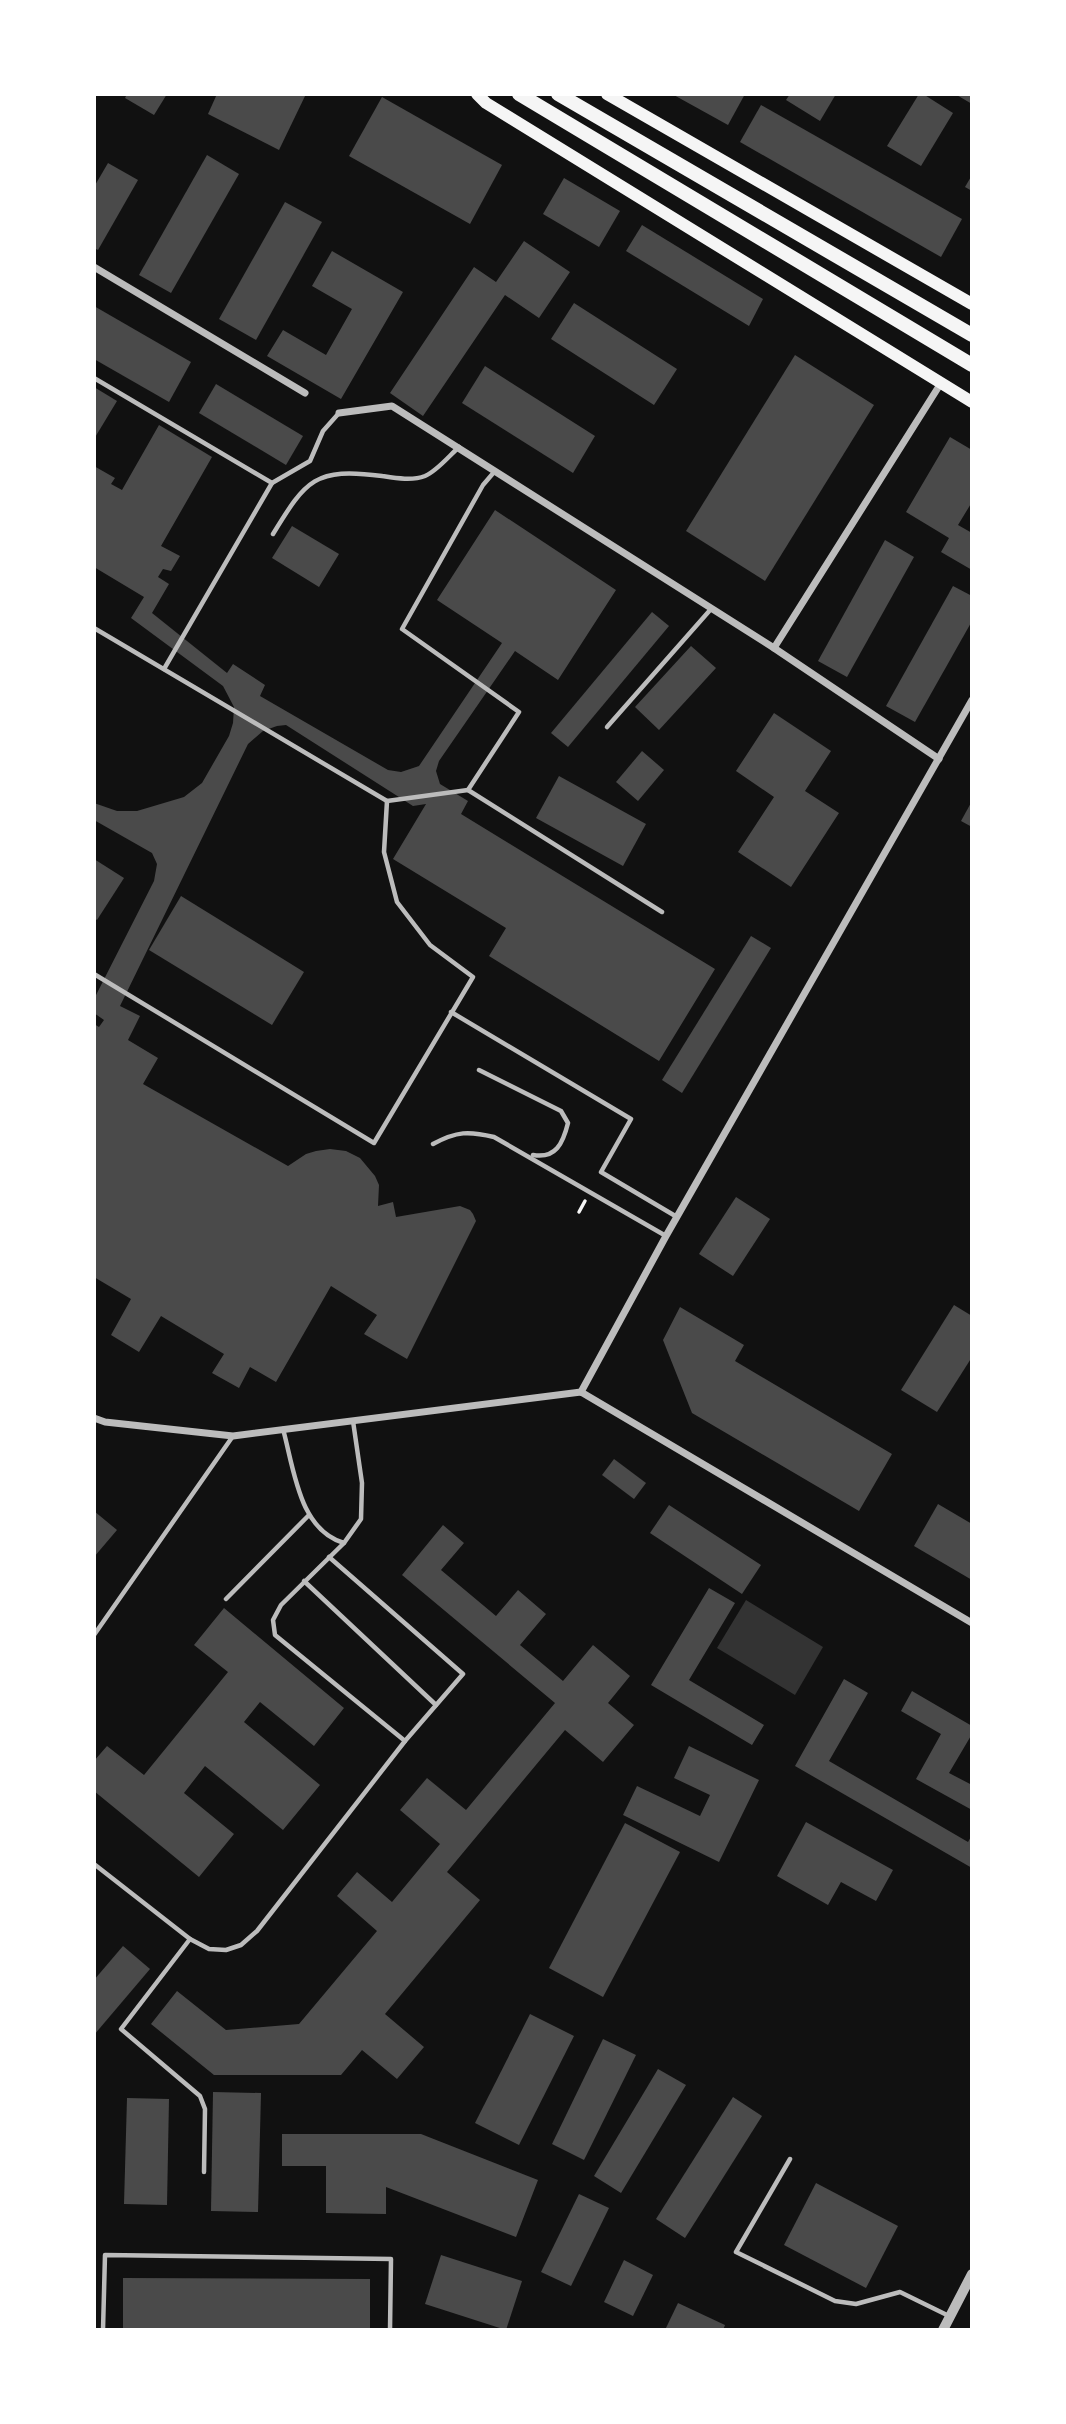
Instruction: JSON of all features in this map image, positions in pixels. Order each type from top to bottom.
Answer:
[{"type":"main road","points":[[477,94],[497,110],[971,401]]},
{"type":"main road","points":[[519,94],[971,365]]},
{"type":"main road","points":[[558,94],[971,335]]},
{"type":"main road","points":[[607,94],[971,304]]},
{"type":"street","points":[[94,267],[305,393]]},
{"type":"street","points":[[774,648],[941,383]]},
{"type":"street","points":[[339,413],[392,406],[774,648],[939,759]]},
{"type":"street","points":[[581,1392],[666,1236],[971,700]]},
{"type":"street","points":[[94,1418],[105,1422],[233,1436],[581,1392],[971,1623]]},
{"type":"street","points":[[943,2329],[971,2274]]},
{"type":"lane","points":[[94,378],[272,483]]},
{"type":"lane","points":[[164,669],[272,483],[310,461],[323,431],[339,413]]},
{"type":"lane","points":[[273,534],[296,496],[316,479],[341,473],[400,479],[426,475],[458,447]]},
{"type":"lane","points":[[468,790],[520,712],[402,629],[483,485],[495,471]]},
{"type":"lane","points":[[607,727],[711,608]]},
{"type":"lane","points":[[94,628],[387,801],[468,790],[662,912]]},
{"type":"lane","points":[[94,974],[373,1143],[473,977],[430,945],[397,902],[384,852],[387,801]]},
{"type":"lane","points":[[452,1012],[631,1119],[601,1172],[677,1217]]},
{"type":"lane","points":[[479,1070],[561,1111],[568,1123],[556,1152],[542,1157],[529,1155]]},
{"type":"lane","points":[[433,1144],[449,1135],[471,1131],[495,1137],[666,1236]]},
{"type":"lane","points":[[353,1420],[362,1483],[361,1519],[344,1543],[281,1605],[273,1620],[275,1635],[405,1741]]},
{"type":"lane","points":[[283,1429],[309,1515],[321,1532],[344,1543]]},
{"type":"lane","points":[[94,1635],[233,1436]]},
{"type":"lane","points":[[226,1599],[309,1515]]},
{"type":"lane","points":[[94,1864],[190,1939],[209,1949],[226,1950],[241,1945],[257,1931],[405,1741],[463,1674],[329,1557]]},
{"type":"lane","points":[[304,1581],[436,1705]]},
{"type":"lane","points":[[190,1939],[121,2029],[200,2096],[205,2109],[204,2172]]},
{"type":"lane","points":[[790,2158],[736,2252],[835,2301],[856,2304],[901,2292],[950,2316]]},
{"type":"lane","points":[[103,2329],[105,2255],[391,2259],[390,2329]]},
{"type":"shaded area","points":[[746,1600],[823,1647],[795,1695],[717,1648]]},
{"type":"building","points":[[127,94],[167,94],[154,115],[125,98]]},
{"type":"building","points":[[217,94],[306,94],[279,150],[208,114]]},
{"type":"building","points":[[672,94],[745,94],[728,125]]},
{"type":"building","points":[[790,94],[836,94],[820,121],[786,100]]},
{"type":"building","points":[[919,94],[953,113],[921,166],[887,146]]},
{"type":"building","points":[[955,94],[972,94],[972,104]]},
{"type":"building","points":[[382,97],[502,165],[470,224],[349,156]]},
{"type":"building","points":[[761,105],[962,219],[941,257],[740,142]]},
{"type":"building","points":[[207,155],[239,174],[171,293],[139,275]]},
{"type":"building","points":[[108,163],[138,180],[98,250],[94,248],[94,187]]},
{"type":"building","points":[[972,175],[972,191],[965,187]]},
{"type":"building","points":[[564,178],[620,211],[599,247],[543,214]]},
{"type":"building","points":[[285,202],[322,222],[256,340],[219,319]]},
{"type":"building","points":[[642,225],[763,299],[749,326],[626,251]]},
{"type":"building","points":[[524,241],[570,272],[539,318],[505,295],[423,416],[390,393],[474,267],[496,282]]},
{"type":"building","points":[[332,251],[403,292],[341,399],[267,356],[283,330],[326,355],[352,309],[312,286]]},
{"type":"building","points":[[574,303],[677,369],[654,405],[551,339]]},
{"type":"building","points":[[94,306],[191,362],[169,402],[94,359]]},
{"type":"building","points":[[795,355],[874,405],[765,581],[686,531]]},
{"type":"building","points":[[485,366],[595,436],[573,473],[462,403]]},
{"type":"building","points":[[216,384],[303,436],[286,465],[199,413]]},
{"type":"building","points":[[94,387],[117,401],[94,439]]},
{"type":"building","points":[[159,425],[212,457],[161,546],[180,556],[171,571],[163,569],[158,577],[169,584],[152,613],[227,673],[233,664],[265,685],[260,696],[388,770],[401,772],[419,766],[502,643],[437,600],[495,510],[616,590],[558,680],[515,651],[439,761],[436,771],[440,784],[468,801],[461,814],[715,969],[659,1061],[489,956],[506,928],[393,859],[426,804],[413,806],[286,725],[263,731],[248,744],[120,1006],[140,1016],[128,1040],[158,1058],[143,1084],[288,1166],[306,1154],[330,1149],[346,1151],[360,1158],[379,1185],[378,1206],[393,1202],[396,1217],[460,1206],[470,1210],[476,1221],[407,1359],[364,1334],[377,1315],[331,1286],[276,1382],[250,1367],[239,1388],[212,1373],[224,1354],[161,1316],[139,1352],[111,1335],[131,1299],[94,1277],[94,1024],[99,1027],[104,1020],[94,1013],[94,999],[154,881],[157,864],[152,853],[94,820],[94,803],[117,811],[137,811],[184,797],[202,783],[229,736],[233,723],[234,707],[223,686],[131,618],[144,597],[94,567],[94,466],[115,478],[111,484],[122,490]]},
{"type":"building","points":[[950,437],[972,450],[972,502],[958,525],[972,533],[972,570],[941,552],[949,538],[906,512]]},
{"type":"building","points":[[292,526],[339,554],[319,587],[272,558]]},
{"type":"building","points":[[885,540],[914,557],[847,677],[818,661]]},
{"type":"building","points":[[953,586],[972,596],[972,621],[915,722],[886,706]]},
{"type":"building","points":[[652,612],[669,626],[568,747],[551,733]]},
{"type":"building","points":[[691,646],[716,668],[659,730],[635,707]]},
{"type":"building","points":[[774,713],[831,751],[805,791],[839,813],[791,887],[738,852],[774,797],[736,771]]},
{"type":"building","points":[[642,751],[664,770],[638,801],[616,782]]},
{"type":"building","points":[[559,776],[646,824],[623,866],[536,818]]},
{"type":"building","points":[[972,801],[972,827],[961,821]]},
{"type":"building","points":[[94,859],[124,878],[97,920],[94,918]]},
{"type":"building","points":[[181,896],[304,972],[272,1025],[149,950]]},
{"type":"building","points":[[751,936],[771,948],[682,1093],[662,1080]]},
{"type":"building","points":[[736,1197],[770,1219],[733,1276],[699,1254]]},
{"type":"building","points":[[954,1305],[972,1316],[972,1357],[937,1412],[901,1390]]},
{"type":"building","points":[[680,1307],[744,1345],[735,1361],[892,1454],[859,1511],[692,1413],[663,1340]]},
{"type":"building","points":[[614,1459],[646,1483],[634,1499],[602,1475]]},
{"type":"building","points":[[938,1504],[972,1524],[972,1580],[914,1546]]},
{"type":"building","points":[[669,1505],[761,1565],[742,1594],[650,1533]]},
{"type":"building","points":[[94,1511],[117,1530],[94,1557]]},
{"type":"building","points":[[443,1525],[464,1543],[441,1570],[496,1616],[518,1590],[546,1614],[520,1645],[563,1681],[593,1645],[630,1676],[608,1703],[634,1725],[603,1762],[565,1730],[447,1872],[480,1900],[385,2014],[424,2047],[397,2079],[362,2050],[341,2075],[214,2075],[151,2024],[177,1991],[226,2030],[299,2024],[377,1931],[337,1896],[357,1872],[392,1902],[440,1844],[400,1810],[427,1778],[466,1810],[555,1703],[402,1575]]},
{"type":"building","points":[[709,1588],[735,1603],[689,1680],[764,1725],[752,1745],[651,1685]]},
{"type":"building","points":[[224,1608],[344,1708],[314,1746],[260,1702],[244,1722],[320,1785],[283,1830],[205,1766],[184,1793],[234,1834],[199,1877],[94,1791],[94,1761],[107,1746],[144,1775],[228,1672],[194,1645]]},
{"type":"building","points":[[844,1679],[868,1693],[829,1761],[968,1842],[972,1835],[972,1868],[795,1766]]},
{"type":"building","points":[[912,1691],[972,1726],[972,1734],[949,1773],[972,1785],[972,1810],[916,1779],[941,1734],[901,1711]]},
{"type":"building","points":[[689,1746],[759,1780],[719,1862],[623,1815],[637,1786],[700,1816],[710,1795],[674,1778]]},
{"type":"building","points":[[806,1822],[893,1870],[876,1901],[841,1882],[828,1905],[777,1876]]},
{"type":"building","points":[[625,1823],[680,1852],[603,1997],[549,1968]]},
{"type":"building","points":[[123,1946],[150,1969],[94,2035],[94,1980]]},
{"type":"building","points":[[530,2014],[574,2036],[519,2145],[475,2123]]},
{"type":"building","points":[[603,2039],[636,2055],[584,2160],[552,2144]]},
{"type":"building","points":[[658,2069],[686,2085],[621,2193],[594,2176]]},
{"type":"building","points":[[213,2092],[261,2093],[258,2212],[211,2211]]},
{"type":"building","points":[[733,2097],[762,2116],[685,2238],[656,2219]]},
{"type":"building","points":[[127,2098],[169,2099],[167,2205],[124,2204]]},
{"type":"building","points":[[282,2134],[421,2134],[538,2180],[516,2237],[386,2187],[386,2214],[326,2213],[326,2166],[282,2166]]},
{"type":"building","points":[[816,2183],[898,2226],[866,2288],[784,2245]]},
{"type":"building","points":[[579,2194],[609,2208],[571,2286],[541,2272]]},
{"type":"building","points":[[441,2255],[522,2281],[506,2330],[425,2304]]},
{"type":"building","points":[[624,2260],[653,2275],[633,2316],[604,2302]]},
{"type":"building","points":[[123,2278],[370,2279],[370,2330],[123,2330]]},
{"type":"building","points":[[678,2303],[725,2325],[723,2330],[665,2330]]}]
